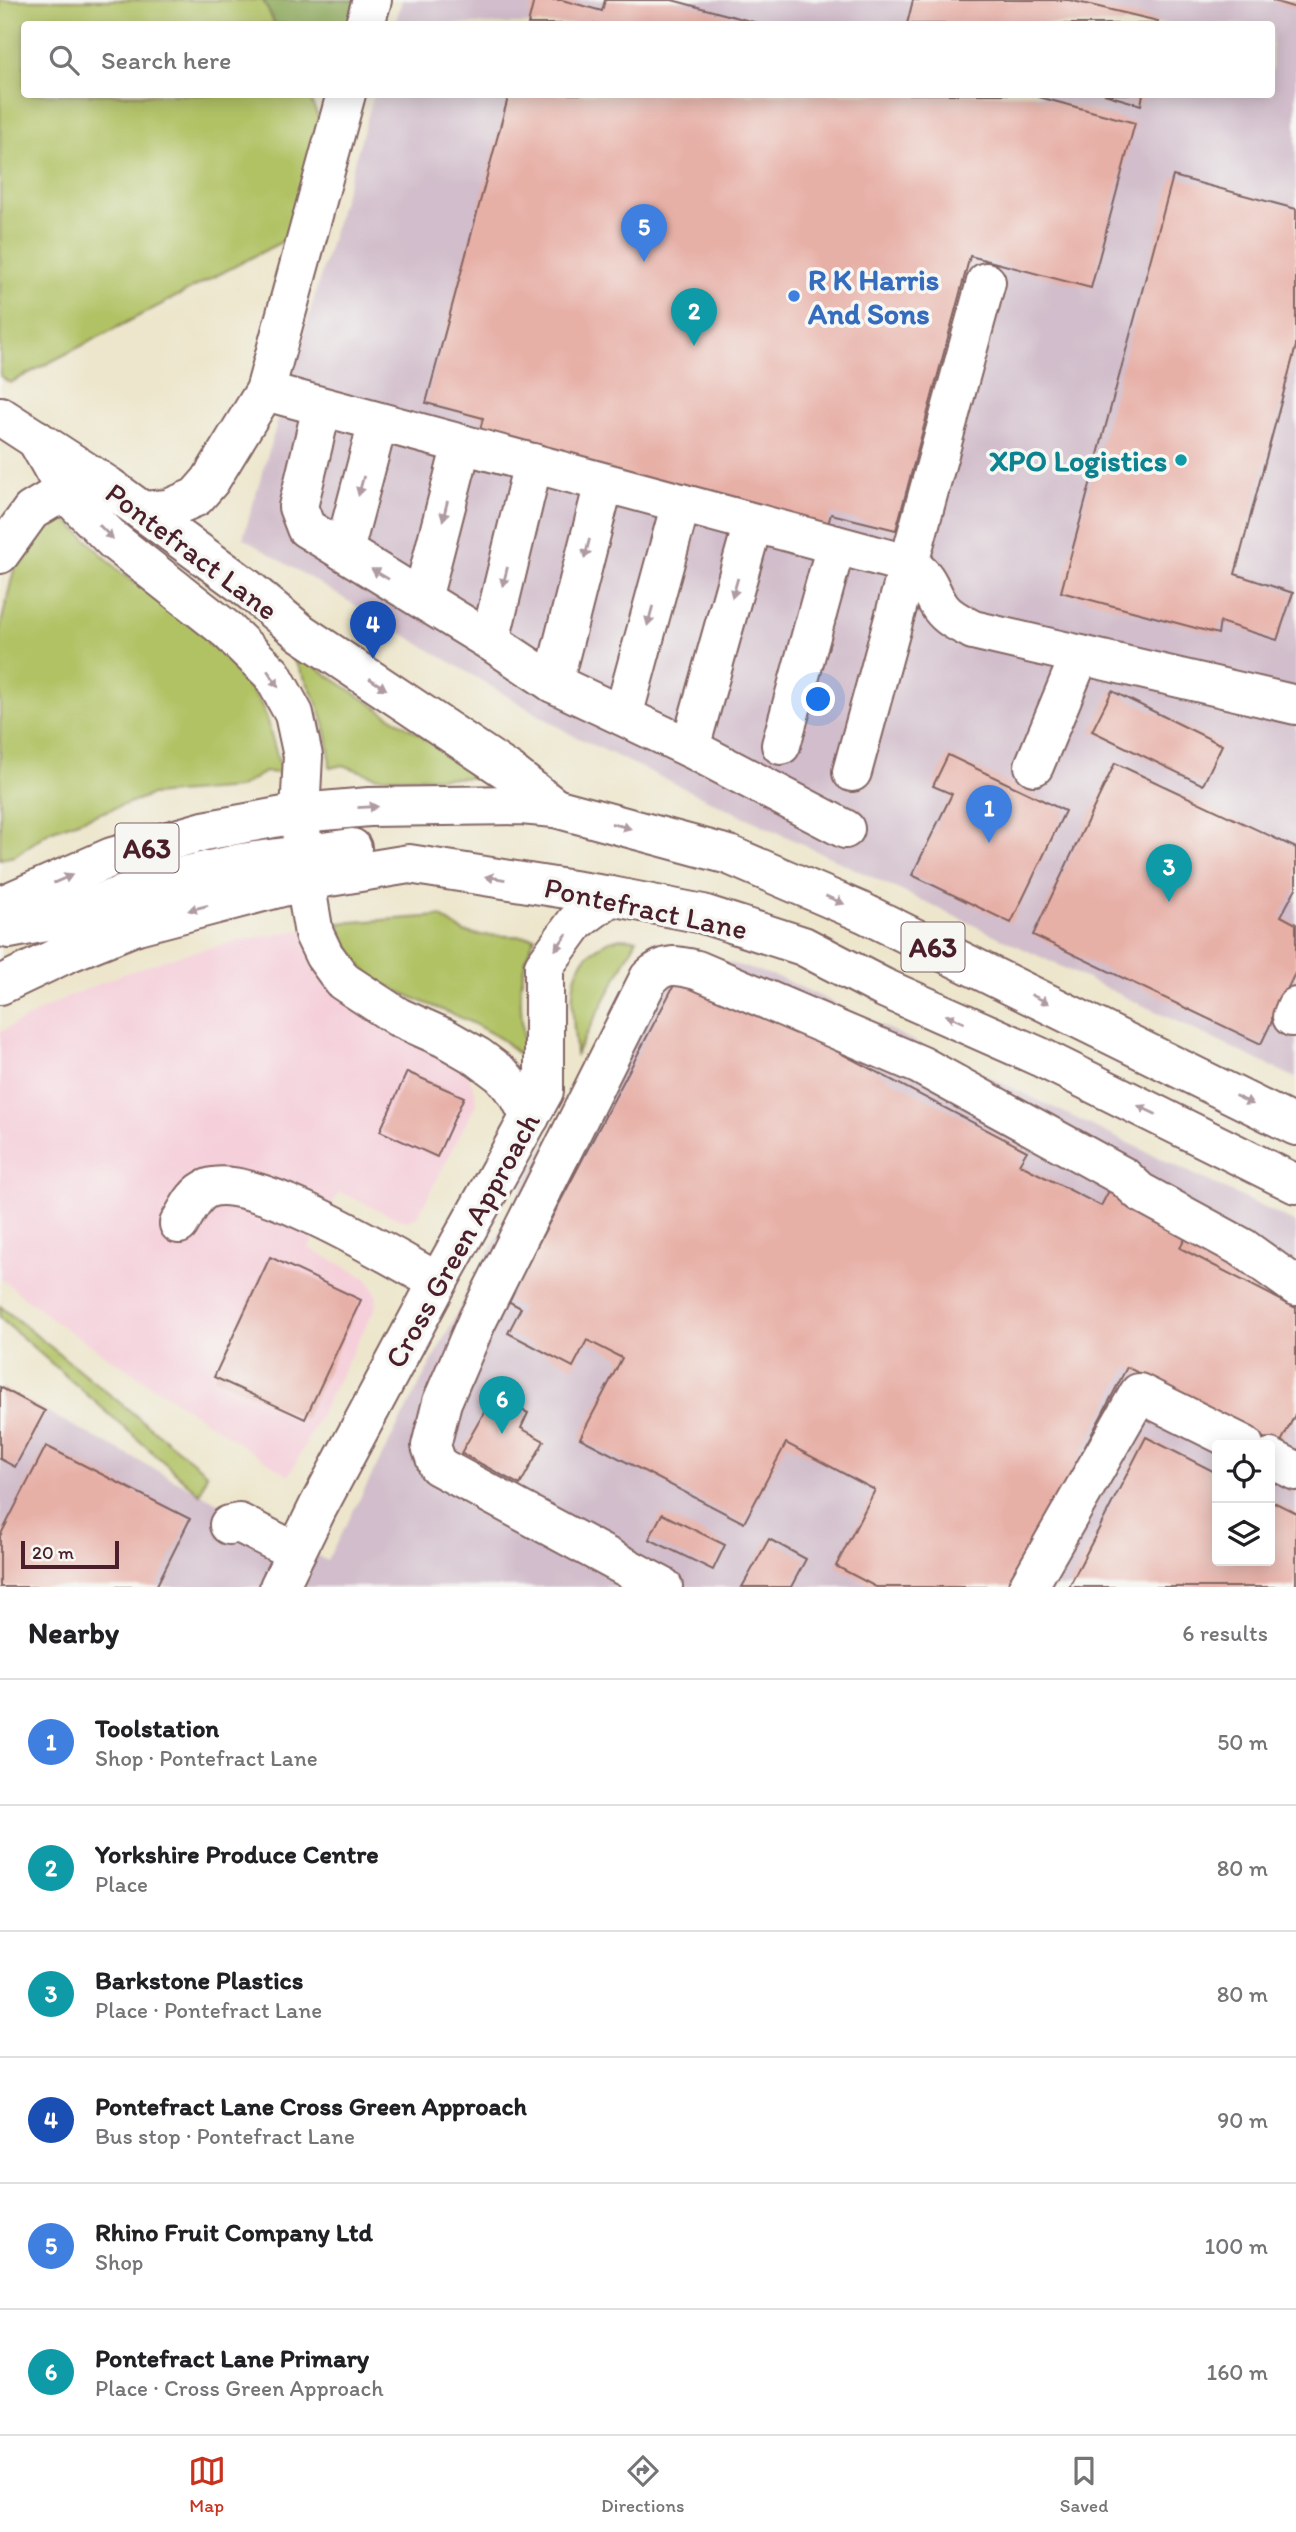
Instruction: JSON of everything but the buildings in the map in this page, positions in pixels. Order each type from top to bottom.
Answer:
[{"type":"main road","points":[[366,21],[372,0]]},
{"type":"main road","points":[[142,511],[168,509],[196,497],[210,481],[265,391],[345,98]]},
{"type":"main road","points":[[852,772],[986,282]]},
{"type":"main road","points":[[265,391],[907,564],[921,572],[932,587],[941,608],[953,619],[973,630],[1296,705]]},
{"type":"main road","points":[[322,407],[298,507],[306,528],[553,683],[690,748],[845,829]]},
{"type":"main road","name":"Pontefract Lane","points":[[0,416],[108,486],[201,554],[300,633],[511,773],[555,808]]},
{"type":"main road","points":[[344,551],[378,422]]},
{"type":"main road","points":[[36,439],[67,494],[114,541],[227,630],[272,674],[294,714],[303,756],[298,863],[314,934],[324,956],[343,981],[398,1017],[445,1038],[478,1057],[502,1075],[519,1096],[530,1117]]},
{"type":"main road","points":[[422,599],[462,444]]},
{"type":"main road","points":[[490,641],[533,463]]},
{"type":"main road","points":[[201,554],[203,511],[210,481]]},
{"type":"main road","points":[[553,683],[604,483]]},
{"type":"main road","points":[[0,554],[31,510],[67,494],[108,486]]},
{"type":"main road","points":[[623,716],[681,503]]},
{"type":"main road","points":[[690,748],[753,523]]},
{"type":"main road","points":[[781,745],[836,545]]},
{"type":"main road","points":[[1034,766],[1080,656]]},
{"type":"main road","name":"Pontefract Lane","points":[[0,906],[112,858],[204,831],[300,813],[369,807],[522,805],[555,808],[729,855],[864,913],[1296,1126]]},
{"type":"main road","name":"Pontefract Lane","points":[[298,863],[372,846],[409,864],[611,896],[703,914],[803,947],[884,988],[1040,1057],[1296,1184]]},
{"type":"main road","name":"A63","points":[[0,927],[9,929],[46,922],[166,880],[241,863],[298,863]]},
{"type":"main road","name":"A63","points":[[1,985],[65,954],[137,925],[264,890],[298,863]]},
{"type":"main road","name":"Cross Green Approach","points":[[279,1587],[438,1282],[544,1091],[544,966],[576,922],[611,896]]},
{"type":"main road","points":[[663,1587],[438,1466],[431,1446],[442,1402],[477,1321],[649,978],[658,969],[680,966],[697,970],[920,1065],[1124,1177],[1140,1192],[1243,1248],[1296,1286]]},
{"type":"main road","points":[[179,1224],[195,1197],[206,1189],[221,1185],[264,1194],[324,1220],[438,1282]]},
{"type":"main road","points":[[1028,1587],[1139,1393],[1234,1440]]},
{"type":"main road","points":[[229,1525],[239,1523],[296,1552]]},
{"type":"shaded area","points":[[402,0],[1296,0],[1296,1078],[572,735],[243,538],[373,98],[1275,98],[1275,21],[396,21]]},
{"type":"shaded area","points":[[301,930],[465,1066],[475,1092],[476,1104],[418,1216],[408,1221],[398,1219],[339,1192],[309,1248],[367,1278],[377,1295],[376,1306],[289,1476],[57,1323],[0,1278],[0,1032],[65,998],[176,956],[241,940]]},
{"type":"shaded area","points":[[653,940],[781,978],[1296,1223],[1296,1587],[0,1587],[0,1387],[327,1561]]},
{"type":"green space","points":[[0,0],[263,0],[274,21],[21,21],[21,98],[309,98],[324,129],[291,237],[10,383],[0,376]]},
{"type":"green space","points":[[263,0],[358,0],[352,21],[274,21]]},
{"type":"green space","points":[[64,517],[121,573],[224,651],[263,707],[282,773],[265,772],[238,788],[151,795],[50,831],[15,856],[0,859],[0,628],[18,553],[45,524]]},
{"type":"green space","points":[[297,655],[405,726],[493,775],[491,778],[377,777],[343,765],[330,768],[327,738],[320,710],[293,659]]},
{"type":"green space","points":[[440,916],[464,932],[535,937],[521,982],[525,1057],[476,1025],[381,982],[357,962],[339,923]]},
{"type":"green space","points":[[620,938],[637,939],[576,1054],[573,1000],[578,969],[587,956],[600,946]]},
{"type":"green space","points":[[0,1306],[207,1473],[200,1494],[0,1318]]},
{"type":"place","name":"Rhino Fruit Company Ltd","points":[[644,262]]},
{"type":"place","name":"R K Harris And Sons","points":[[794,296]]},
{"type":"place","name":"Yorkshire Produce Centre","points":[[694,346]]},
{"type":"place","name":"XPO Logistics","points":[[1181,460]]},
{"type":"place","name":"Pontefract Lane Cross Green Approach","points":[[373,659]]},
{"type":"place","name":"Toolstation","points":[[989,843]]},
{"type":"place","name":"Barkstone Plastics","points":[[1169,902]]},
{"type":"place","name":"Pontefract Lane Primary","points":[[502,1434]]}]
